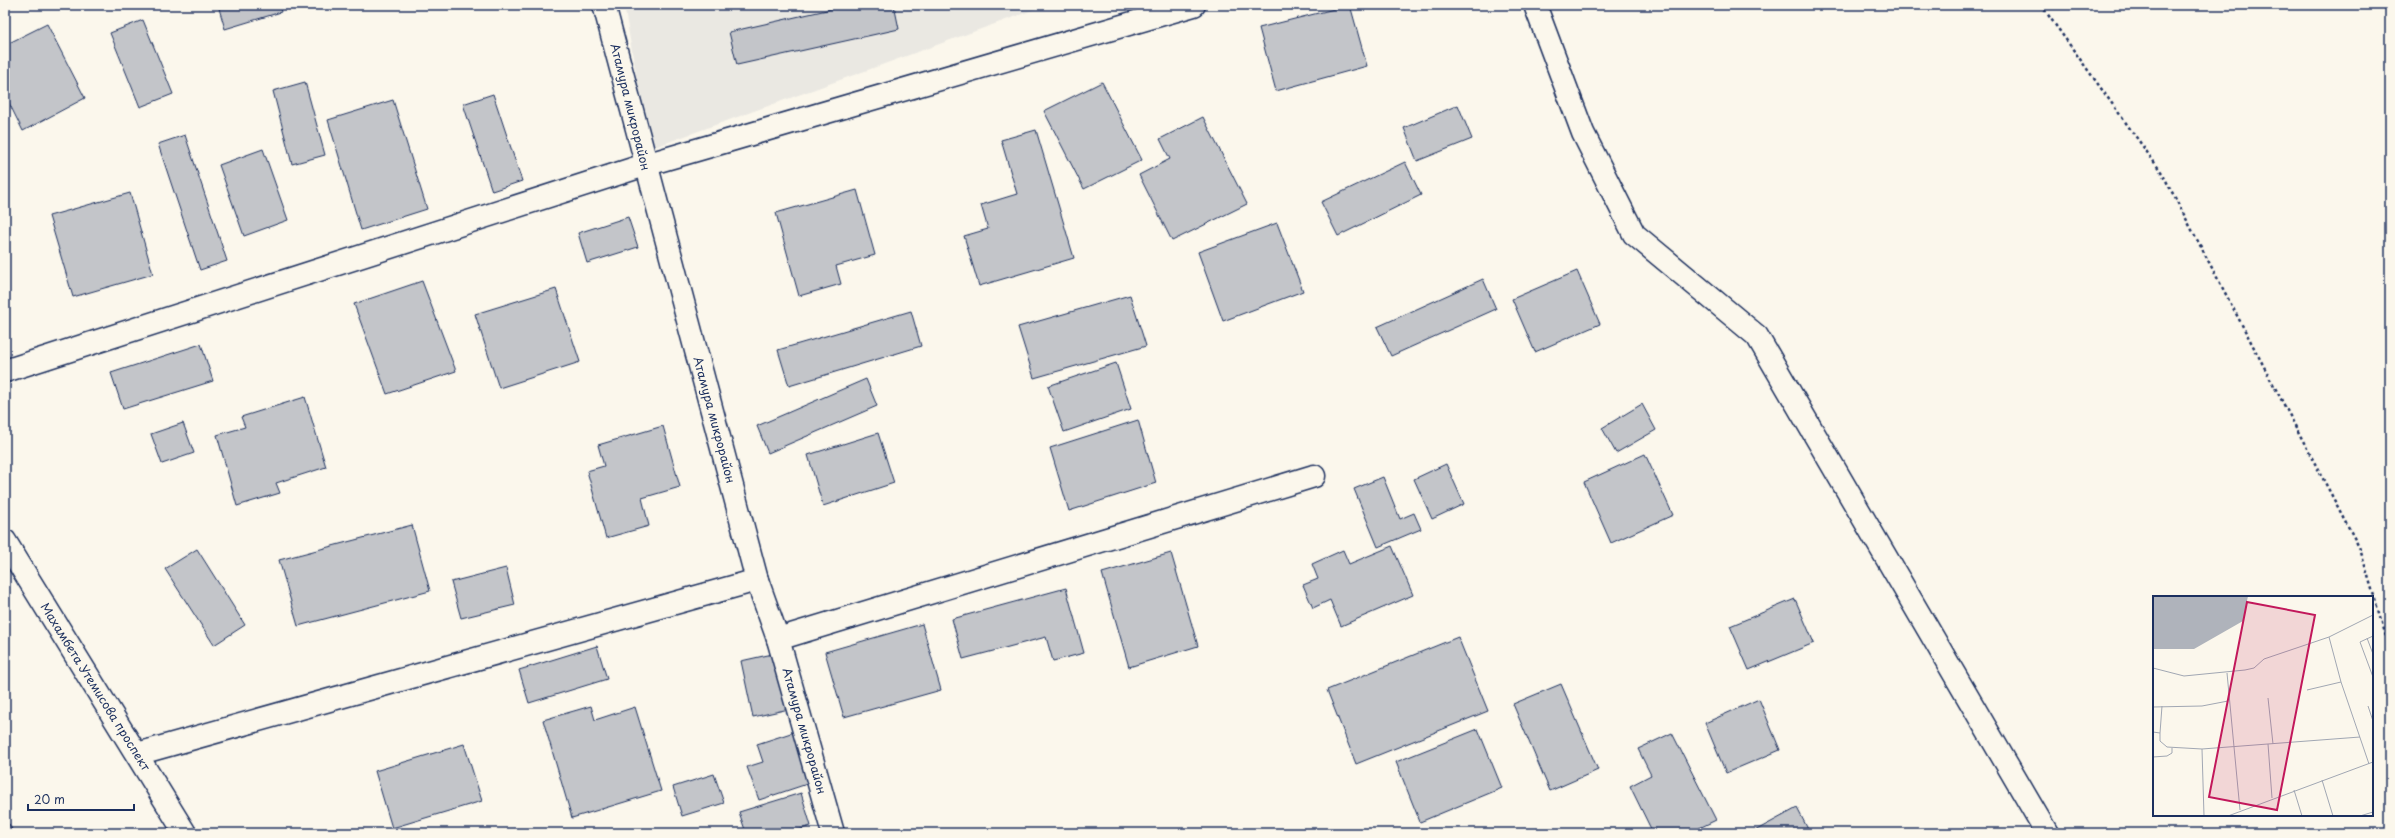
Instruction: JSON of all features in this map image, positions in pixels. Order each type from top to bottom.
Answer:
[{"type":"street","name":"Атамура микрорайон","points":[[604,5],[645,165],[757,580],[778,639],[833,833]]},
{"type":"street","points":[[1535,5],[1583,133],[1634,234],[1757,336],[2047,833]]},
{"type":"street","points":[[5,371],[645,165],[1184,6]]},
{"type":"street","points":[[778,639],[1314,476]]},
{"type":"street","name":"Махамбета Утемисова проспект","points":[[5,541],[185,833]]},
{"type":"street","points":[[137,754],[757,580]]},
{"type":"path","points":[[2041,5],[2162,173],[2360,549],[2390,650]]},
{"type":"shaded area","points":[[624,5],[1047,5],[649,149]]},
{"type":"building","points":[[218,5],[279,5],[281,12],[225,29]]},
{"type":"building","points":[[849,5],[894,5],[899,29],[737,65],[729,32]]},
{"type":"building","points":[[1350,5],[1367,66],[1276,91],[1259,28]]},
{"type":"building","points":[[143,20],[173,94],[140,107],[110,33]]},
{"type":"building","points":[[47,24],[85,98],[23,131],[5,95],[5,45]]},
{"type":"building","points":[[305,82],[325,155],[292,164],[273,91]]},
{"type":"building","points":[[1102,82],[1142,160],[1084,189],[1044,111]]},
{"type":"building","points":[[493,94],[522,181],[492,191],[463,104]]},
{"type":"building","points":[[393,100],[427,209],[361,230],[328,120]]},
{"type":"building","points":[[1458,105],[1472,139],[1417,161],[1404,128]]},
{"type":"building","points":[[1203,117],[1247,204],[1172,241],[1139,175],[1170,159],[1160,139]]},
{"type":"building","points":[[1036,130],[1074,258],[979,286],[964,236],[988,229],[981,205],[1017,194],[1001,140]]},
{"type":"building","points":[[185,135],[227,261],[200,270],[158,144]]},
{"type":"building","points":[[263,149],[288,220],[244,236],[219,165]]},
{"type":"building","points":[[1405,162],[1421,195],[1338,236],[1321,202]]},
{"type":"building","points":[[857,190],[875,255],[836,266],[841,284],[799,296],[776,213]]},
{"type":"building","points":[[130,193],[153,274],[73,297],[49,216]]},
{"type":"building","points":[[628,217],[638,247],[587,263],[578,233]]},
{"type":"building","points":[[1277,223],[1303,291],[1223,321],[1198,252]]},
{"type":"building","points":[[1577,271],[1600,324],[1535,352],[1512,299]]},
{"type":"building","points":[[1483,279],[1496,309],[1391,356],[1377,327]]},
{"type":"building","points":[[422,281],[456,371],[387,394],[354,304]]},
{"type":"building","points":[[556,289],[580,362],[499,388],[475,314]]},
{"type":"building","points":[[1130,295],[1146,346],[1034,378],[1018,327]]},
{"type":"building","points":[[911,311],[921,346],[789,386],[778,350]]},
{"type":"building","points":[[201,344],[213,381],[123,409],[111,373]]},
{"type":"building","points":[[1116,363],[1131,409],[1064,432],[1048,386]]},
{"type":"building","points":[[866,379],[877,406],[768,453],[757,426]]},
{"type":"building","points":[[305,397],[326,467],[276,483],[280,493],[237,506],[217,435],[245,427],[241,417]]},
{"type":"building","points":[[1642,404],[1656,430],[1616,453],[1602,428]]},
{"type":"building","points":[[1138,420],[1156,483],[1069,511],[1050,448]]},
{"type":"building","points":[[183,423],[194,453],[162,464],[151,434]]},
{"type":"building","points":[[663,426],[680,487],[642,498],[649,526],[606,538],[587,471],[604,466],[598,445]]},
{"type":"building","points":[[878,433],[894,483],[823,506],[808,455]]},
{"type":"building","points":[[1645,454],[1673,515],[1611,543],[1584,482]]},
{"type":"building","points":[[1446,464],[1464,504],[1432,519],[1414,479]]},
{"type":"building","points":[[1383,477],[1400,519],[1414,513],[1421,529],[1378,547],[1354,489]]},
{"type":"building","points":[[412,525],[430,591],[298,626],[279,560]]},
{"type":"building","points":[[1392,546],[1413,595],[1341,626],[1330,600],[1313,608],[1303,585],[1318,579],[1312,564],[1343,550],[1349,564]]},
{"type":"building","points":[[197,549],[245,625],[214,645],[165,569]]},
{"type":"building","points":[[1171,553],[1198,646],[1129,667],[1102,573]]},
{"type":"building","points":[[506,568],[515,605],[461,618],[451,582]]},
{"type":"building","points":[[1066,588],[1084,653],[1053,661],[1046,637],[963,659],[952,619]]},
{"type":"building","points":[[1795,599],[1814,643],[1749,670],[1730,626]]},
{"type":"building","points":[[922,624],[941,690],[844,717],[825,652]]},
{"type":"building","points":[[1458,637],[1488,711],[1356,764],[1327,690]]},
{"type":"building","points":[[597,646],[607,679],[529,703],[519,670]]},
{"type":"building","points":[[777,653],[789,709],[753,717],[741,661]]},
{"type":"building","points":[[1561,684],[1598,770],[1550,791],[1513,704]]},
{"type":"building","points":[[1759,699],[1780,750],[1726,773],[1705,723]]},
{"type":"building","points":[[591,706],[595,720],[635,707],[661,791],[572,818],[543,720]]},
{"type":"building","points":[[1478,729],[1502,788],[1420,822],[1396,762]]},
{"type":"building","points":[[794,732],[810,783],[759,800],[747,767],[763,762],[757,744]]},
{"type":"building","points":[[1672,733],[1716,820],[1689,833],[1653,833],[1630,786],[1651,775],[1638,749]]},
{"type":"building","points":[[464,744],[482,801],[392,828],[375,771]]},
{"type":"building","points":[[714,774],[724,803],[682,816],[673,787]]},
{"type":"building","points":[[801,793],[811,826],[788,833],[746,833],[739,812]]},
{"type":"building","points":[[1797,808],[1810,833],[1751,833]]},
{"type":"building","points":[[9,824],[14,833],[5,833],[5,826]]}]
